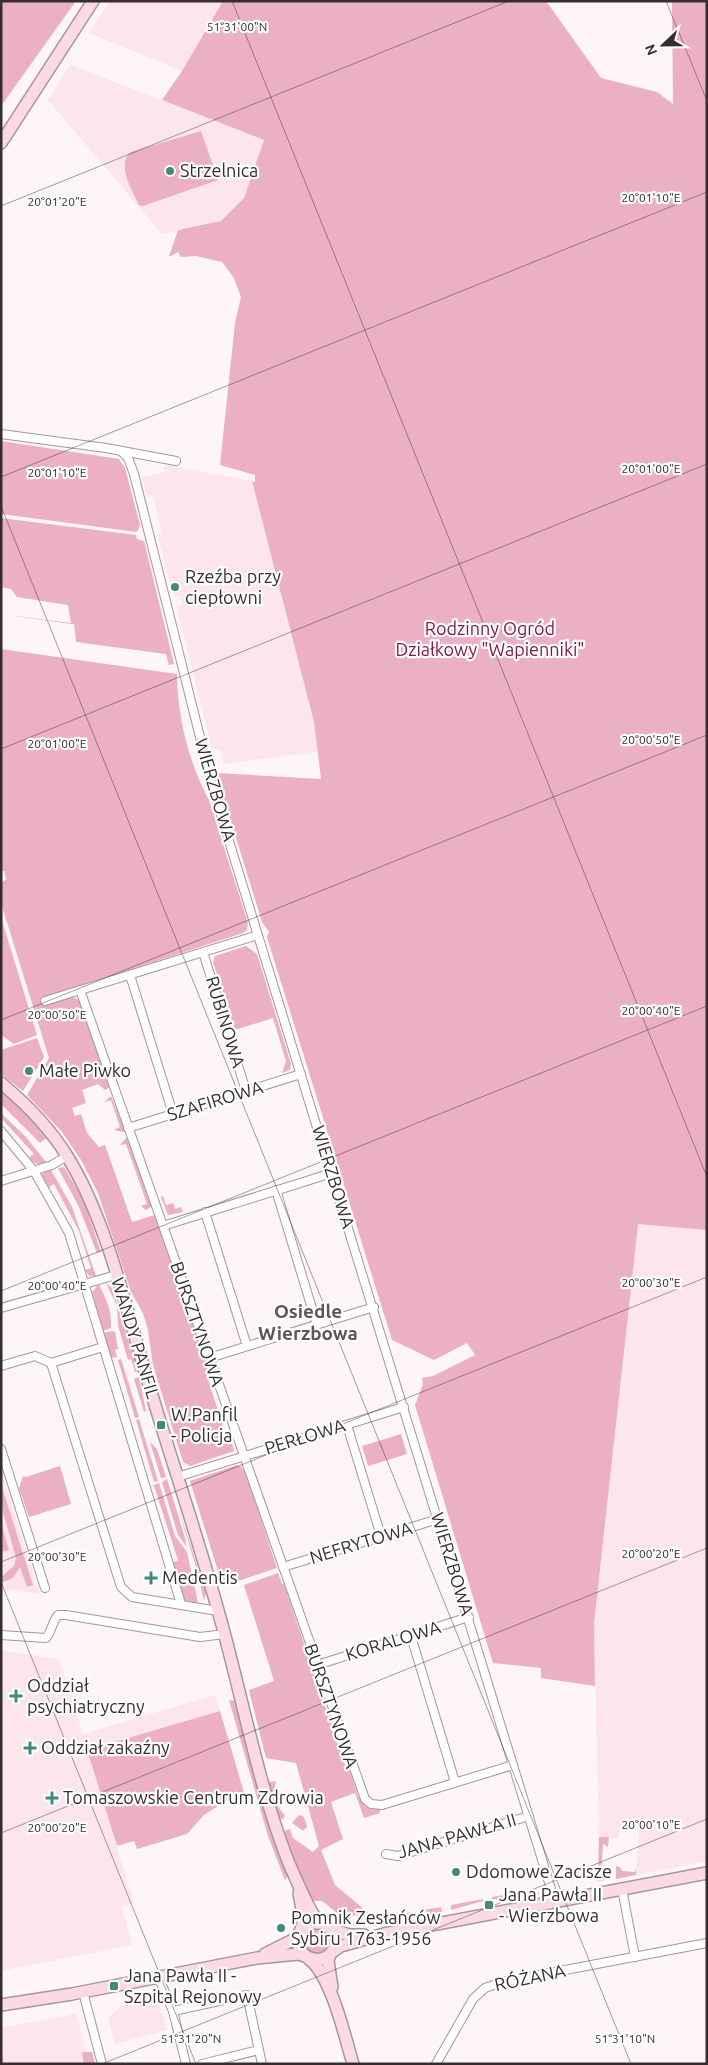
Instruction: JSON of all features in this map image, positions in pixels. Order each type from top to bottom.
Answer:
[{"type":"street","points":[[1,143],[93,1]]},
{"type":"street","points":[[1,434],[176,461]]},
{"type":"street","name":"WIERZBOWA","points":[[121,451],[132,465],[213,789],[555,1902]]},
{"type":"street","points":[[45,1001],[258,935]]},
{"type":"street","name":"RUBINOWA","points":[[203,952],[246,1091]]},
{"type":"street","points":[[130,975],[173,1114]]},
{"type":"street","name":"BURSZTYNOWA","points":[[80,990],[365,1799],[376,1805],[392,1802],[455,1782]]},
{"type":"street","name":"SZAFIROWA","points":[[128,1128],[301,1074]]},
{"type":"street","name":"WANDY PANFIL","points":[[1,1083],[37,1117],[67,1156],[97,1217],[218,1611],[276,1827],[296,1879],[316,1918],[328,1926]]},
{"type":"street","points":[[1,1131],[34,1171],[69,1233],[180,1604]]},
{"type":"street","points":[[1,1181],[52,1165],[67,1156]]},
{"type":"street","points":[[163,1226],[332,1173]]},
{"type":"street","points":[[276,1190],[317,1325]]},
{"type":"street","points":[[205,1212],[247,1346]]},
{"type":"street","points":[[1,1308],[116,1275]]},
{"type":"street","points":[[209,1358],[374,1308]]},
{"type":"street","points":[[1,1366],[35,1356],[51,1363],[103,1347]]},
{"type":"street","points":[[51,1363],[121,1587],[132,1597],[218,1611]]},
{"type":"street","name":"PERŁOWA","points":[[178,1477],[404,1407]]},
{"type":"street","points":[[347,1424],[382,1536]]},
{"type":"street","points":[[1,1449],[45,1588]]},
{"type":"street","name":"NEFRYTOWA","points":[[283,1567],[438,1519]]},
{"type":"street","points":[[1,1635],[46,1638],[52,1631],[54,1620],[58,1616],[66,1614],[200,1637],[224,1634]]},
{"type":"street","name":"KORALOWA","points":[[317,1665],[468,1617]]},
{"type":"street","points":[[411,1636],[455,1782],[513,1764]]},
{"type":"street","name":"JANA PAWŁA II","points":[[386,1854],[398,1856],[529,1816]]},
{"type":"street","points":[[1,2005],[83,1992],[257,1958],[298,1954],[318,1960],[341,1946],[384,1934],[707,1873]]},
{"type":"street","name":"WANDY PANFIL","points":[[296,1879],[304,1922],[299,1934]]},
{"type":"street","points":[[622,1889],[635,1957]]},
{"type":"street","points":[[257,1958],[299,1934],[309,1923],[328,1926],[349,1935],[384,1934]]},
{"type":"street","points":[[328,1926],[336,1943],[328,1961],[334,2004]]},
{"type":"street","points":[[299,1934],[299,1948],[317,1964],[334,2004],[353,2064]]},
{"type":"street","name":"RÓŻANA","points":[[436,2064],[473,1999],[485,1988],[502,1982],[707,1943]]},
{"type":"street","points":[[158,1976],[173,2011],[186,2064]]},
{"type":"street","points":[[83,1992],[102,2064]]},
{"type":"street","points":[[173,2011],[247,1995],[262,2064]]},
{"type":"street","points":[[202,2064],[259,2050]]},
{"type":"shaded area","points":[[110,1],[223,1],[182,71],[89,33]]},
{"type":"shaded area","name":"Strzelnica","points":[[70,65],[264,139],[244,198],[221,221],[162,234],[48,100]]},
{"type":"shaded area","points":[[164,465],[252,481],[314,722],[318,752],[223,764],[221,750],[212,748],[176,607],[182,604],[180,596],[173,595],[158,537],[162,532],[153,496],[147,495],[142,477],[164,472]]},
{"type":"shaded area","points":[[638,1223],[707,1230],[707,1861],[636,1875],[639,1829],[620,1828],[619,1838],[599,1837],[594,1624]]},
{"type":"shaded area","points":[[1,1472],[40,1594],[1,1589]]},
{"type":"shaded area","name":"Tomaszowskie Centrum Zdrowia","points":[[1,1650],[59,1659],[83,1734],[215,1695],[220,1711],[87,1750],[134,1903],[122,1907],[132,1945],[1,1971]]},
{"type":"shaded area","points":[[157,1995],[167,2030],[115,2044],[108,2018],[127,2001]]},
{"type":"shaded area","points":[[76,2014],[90,2064],[1,2064],[1,2028]]},
{"type":"green space","points":[[1,1],[76,1],[1,106]]},
{"type":"green space","name":"Rodzinny Ogród Działkowy \"Wapienniki\"","points":[[223,1],[546,1],[601,78],[657,92],[673,104],[672,1],[707,1],[707,1230],[638,1224],[594,1624],[595,1686],[541,1678],[541,1668],[493,1663],[415,1405],[423,1384],[422,1378],[433,1376],[475,1355],[467,1343],[434,1360],[392,1340],[267,937],[269,932],[262,922],[216,773],[321,779],[314,722],[252,481],[255,482],[255,475],[220,465],[235,323],[241,297],[234,278],[222,262],[196,256],[181,257],[178,252],[169,257],[178,230],[221,221],[244,198],[264,140],[162,100],[182,71]]},
{"type":"green space","name":"Strzelnica","points":[[201,131],[218,180],[143,206],[139,205],[125,170],[127,157],[131,152]]},
{"type":"green space","points":[[1,441],[119,459],[125,468],[140,525],[137,532],[1,514]]},
{"type":"green space","points":[[1,518],[136,535],[137,539],[144,541],[174,664],[169,665],[166,654],[76,642],[74,624],[1,614],[71,623],[68,605],[17,597],[11,589],[1,587]]},
{"type":"green space","points":[[1,649],[177,674],[179,706],[190,755],[209,800],[248,923],[247,930],[243,933],[43,998],[45,1005],[72,997],[79,1000],[110,1087],[105,1090],[98,1084],[82,1090],[86,1103],[72,1108],[75,1116],[81,1114],[87,1133],[99,1147],[105,1145],[132,1222],[155,1215],[213,1374],[207,1376],[226,1436],[230,1435],[234,1451],[190,1466],[183,1462],[153,1365],[148,1330],[143,1313],[131,1292],[98,1193],[81,1160],[62,1132],[27,1095],[49,1058],[1,903],[1,883],[6,879],[4,871],[1,871]]},
{"type":"green space","points":[[1,917],[37,1035],[14,1044],[1,1035]]},
{"type":"green space","points":[[246,946],[257,954],[291,1064],[290,1070],[282,1073],[286,1061],[273,1018],[235,1030],[213,962],[215,956]]},
{"type":"green space","points":[[37,1038],[44,1057],[23,1091],[1,1074],[1,1050]]},
{"type":"green space","points":[[1,1091],[25,1112],[46,1138],[40,1143],[1,1104]]},
{"type":"green space","points":[[111,1096],[125,1130],[124,1132],[114,1130],[120,1127],[111,1100],[104,1102]]},
{"type":"green space","points":[[1,1113],[26,1137],[46,1162],[37,1164],[31,1160],[29,1157],[34,1154],[1,1118]]},
{"type":"green space","points":[[126,1138],[128,1139],[152,1206],[146,1210],[141,1206],[147,1204],[126,1144],[120,1145]]},
{"type":"green space","points":[[64,1167],[84,1201],[101,1252],[97,1253],[78,1205],[58,1168]]},
{"type":"green space","points":[[51,1170],[72,1207],[96,1276],[89,1276],[85,1270],[91,1268],[79,1231],[54,1184],[49,1187],[42,1176],[43,1172]]},
{"type":"green space","points":[[163,1196],[166,1205],[173,1203],[175,1209],[181,1207],[183,1212],[168,1215],[161,1197]]},
{"type":"green space","points":[[106,1283],[112,1288],[138,1371],[135,1372],[131,1359],[128,1360],[118,1325],[117,1306]]},
{"type":"green space","points":[[99,1284],[111,1316],[111,1328],[103,1331],[92,1292]]},
{"type":"green space","points":[[115,1332],[118,1349],[115,1350],[117,1357],[111,1358],[103,1333]]},
{"type":"green space","points":[[121,1359],[139,1417],[135,1418],[118,1360]]},
{"type":"green space","points":[[139,1377],[146,1411],[144,1412],[134,1379]]},
{"type":"green space","points":[[139,1419],[158,1481],[154,1482],[136,1420]]},
{"type":"green space","points":[[401,1434],[407,1454],[368,1466],[362,1446]]},
{"type":"green space","points":[[150,1442],[157,1449],[166,1477],[161,1478]]},
{"type":"green space","points":[[237,1465],[242,1467],[248,1479],[277,1568],[229,1584],[228,1582],[222,1584],[190,1481]]},
{"type":"green space","points":[[60,1466],[71,1504],[29,1517],[19,1488],[23,1476],[26,1477]]},
{"type":"green space","points":[[167,1479],[186,1546],[178,1535],[162,1482]]},
{"type":"green space","points":[[159,1483],[175,1536],[187,1552],[198,1603],[182,1598],[172,1563],[178,1560],[154,1486],[149,1487]]},
{"type":"green space","points":[[1,1484],[33,1585],[27,1587],[20,1567],[13,1578],[1,1583],[1,1577],[14,1566],[16,1558],[1,1505]]},
{"type":"green space","points":[[175,1498],[206,1592],[204,1601],[196,1567]]},
{"type":"green space","points":[[1,1523],[9,1550],[1,1552]]},
{"type":"green space","points":[[278,1573],[282,1584],[284,1584],[346,1768],[349,1768],[358,1796],[365,1806],[380,1809],[380,1813],[364,1818],[355,1793],[331,1802],[343,1839],[321,1850],[335,1885],[371,1915],[341,1916],[322,1901],[312,1901],[284,1834],[285,1831],[290,1829],[293,1838],[313,1852],[319,1846],[296,1763],[266,1758],[249,1690],[274,1681],[244,1585]]},
{"type":"green space","points":[[229,1700],[235,1701],[288,1876],[285,1880],[268,1836]]},
{"type":"green space","points":[[220,1711],[245,1796],[226,1801],[204,1815],[187,1834],[137,1849],[134,1841],[117,1846],[87,1750]]},
{"type":"green space","points":[[276,1781],[276,1800],[285,1815],[283,1820],[278,1817],[268,1782]]},
{"type":"green space","points":[[299,1815],[304,1817],[307,1827],[303,1831],[292,1823]]},
{"type":"green space","points":[[599,1837],[609,1837],[608,1847],[603,1844],[601,1873],[605,1880],[598,1881]]},
{"type":"green space","points":[[616,1866],[620,1867],[622,1871],[635,1872],[636,1867],[636,1875],[616,1879]]},
{"type":"green space","points":[[524,1891],[541,1893],[516,1899],[492,1899],[492,1897]]},
{"type":"green space","points":[[483,1899],[483,1901],[451,1910],[451,1905]]},
{"type":"green space","points":[[441,1907],[442,1912],[419,1916],[418,1911]]},
{"type":"green space","points":[[411,1912],[412,1917],[384,1922],[383,1918]]},
{"type":"green space","points":[[377,1918],[378,1923],[354,1926],[351,1924]]},
{"type":"green space","points":[[316,1928],[325,1932],[329,1941],[325,1950],[316,1954],[307,1950],[303,1941],[307,1932]]},
{"type":"green space","points":[[82,2052],[92,2052],[95,2064],[84,2064]]},
{"type":"place","name":"Strzelnica","points":[[170,171]]},
{"type":"place","name":"Rzeźba przy ciepłowni","points":[[175,587]]},
{"type":"place","name":"Małe Piwko","points":[[29,1071]]},
{"type":"place","name":"W.Panfil - Policja","points":[[161,1425]]},
{"type":"place","name":"Medentis","points":[[151,1578]]},
{"type":"place","name":"Oddział psychiatryczny","points":[[16,1696]]},
{"type":"place","name":"Oddział zakaźny","points":[[30,1748]]},
{"type":"place","name":"Tomaszowskie Centrum Zdrowia","points":[[52,1798]]},
{"type":"place","name":"Ddomowe Zacisze","points":[[456,1872]]},
{"type":"place","name":"Jana Pawła II - Wierzbowa","points":[[489,1905]]},
{"type":"place","name":"Pomnik Zesłańców Sybiru 1763-1956","points":[[281,1928]]},
{"type":"place","name":"Jana Pawła II - Szpital Rejonowy","points":[[114,1986]]},
{"type":"district","name":"Osiedle Wierzbowa","points":[[308,1322]]}]
